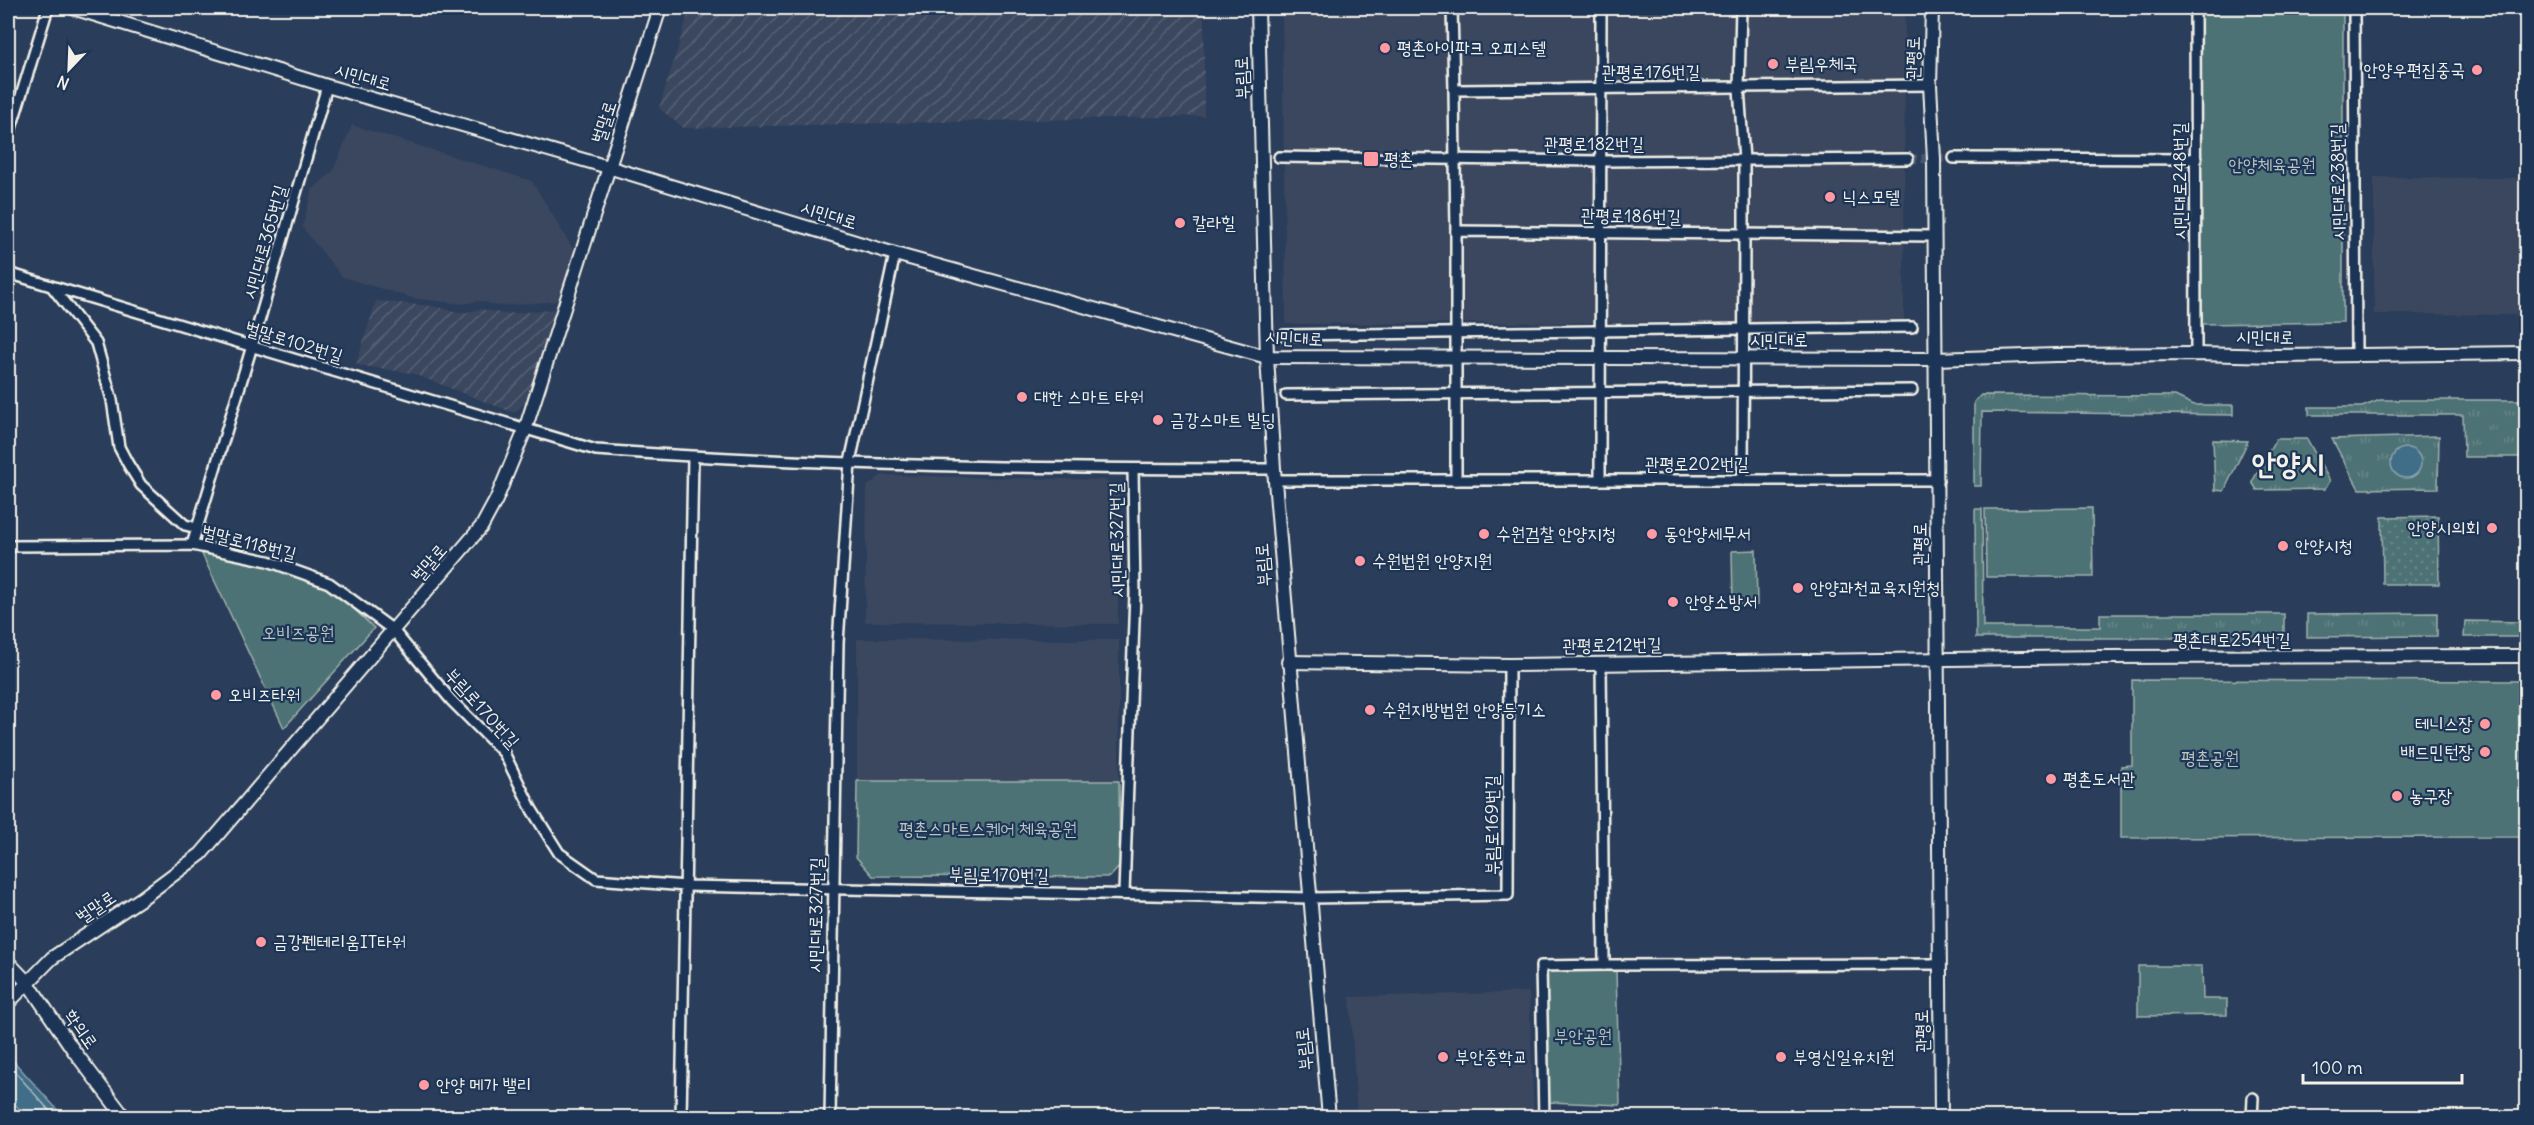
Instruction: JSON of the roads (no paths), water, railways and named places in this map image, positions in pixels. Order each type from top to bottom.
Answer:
[{"type":"street","points":[[8,138],[48,8]]},
{"type":"street","name":"시민대로","points":[[73,8],[327,86],[608,167],[895,254],[1267,357],[1935,359],[2196,354],[2356,356],[2526,353]]},
{"type":"street","name":"벌말로","points":[[8,1002],[52,958],[201,854],[483,526],[525,430],[563,318],[608,167],[660,8]]},
{"type":"street","name":"부림로","points":[[1258,8],[1267,357],[1274,475],[1288,662],[1329,1118]]},
{"type":"street","points":[[1452,8],[1456,160],[1454,359],[1456,480]]},
{"type":"street","points":[[1600,480],[1601,8]]},
{"type":"street","points":[[1741,8],[1739,88],[1744,160],[1743,480]]},
{"type":"street","name":"관평로","points":[[1932,8],[1930,85],[1935,236],[1938,480],[1937,659],[1941,1118]]},
{"type":"street","name":"시민대로248번길","points":[[2195,8],[2196,354]]},
{"type":"street","name":"시민대로238번길","points":[[2354,8],[2356,356]]},
{"type":"street","name":"관평로176번길","points":[[1454,90],[1930,85]]},
{"type":"street","name":"시민대로365번길","points":[[192,545],[327,86]]},
{"type":"street","name":"관평로182번길","points":[[1279,157],[1599,161],[1908,159]]},
{"type":"street","points":[[1954,158],[2196,159]]},
{"type":"street","name":"관평로186번길","points":[[1456,231],[1935,236]]},
{"type":"street","name":"시민대로327번길","points":[[830,1118],[838,642],[850,462],[895,254]]},
{"type":"street","name":"벌말로102번길","points":[[8,273],[596,450],[693,457]]},
{"type":"street","points":[[53,288],[96,343],[112,400],[119,447],[128,464],[141,485],[185,525],[197,528]]},
{"type":"street","points":[[1284,335],[1912,327]]},
{"type":"street","points":[[1286,395],[1912,390]]},
{"type":"street","points":[[681,1118],[693,457]]},
{"type":"street","name":"시민대로327번길","points":[[693,457],[1133,469],[1136,594],[1124,893]]},
{"type":"street","name":"관평로202번길","points":[[1133,469],[1456,480],[1938,480]]},
{"type":"street","name":"벌말로118번길","points":[[8,546],[192,545],[268,561],[329,583],[393,630]]},
{"type":"street","name":"부림로170번길","points":[[393,630],[451,700],[504,753],[532,810],[559,853],[596,879],[686,886],[833,890],[1124,893],[1310,898]]},
{"type":"street","name":"평촌대로254번길","points":[[1937,659],[2526,656]]},
{"type":"street","name":"관평로212번길","points":[[1288,662],[1509,665],[1937,659]]},
{"type":"street","points":[[1601,663],[1604,965]]},
{"type":"street","name":"부림로169번길","points":[[1310,898],[1508,895],[1509,665]]},
{"type":"street","name":"학의로","points":[[8,962],[28,983],[74,1051],[125,1118]]},
{"type":"street","points":[[1545,1118],[1541,966],[1939,964]]},
{"type":"street","points":[[2252,1118],[2253,1098]]},
{"type":"water","points":[[2406,448],[2417,452],[2421,463],[2417,474],[2406,478],[2395,474],[2391,463],[2395,452]]},
{"type":"water","points":[[8,1055],[64,1117],[26,1117],[8,1096]]},
{"type":"tunnel","points":[[1908,159],[1954,158]]},
{"type":"place","name":"평촌아이파크 오피스텔","points":[[1385,48]]},
{"type":"place","name":"부림우체국","points":[[1773,64]]},
{"type":"place","name":"안양우편집중국","points":[[2477,70]]},
{"type":"place","name":"평촌","points":[[1371,159]]},
{"type":"place","name":"닉스모텔","points":[[1830,197]]},
{"type":"place","name":"칼라힐","points":[[1180,223]]},
{"type":"place","name":"대한 스마트 타워","points":[[1022,397]]},
{"type":"place","name":"금강스마트 빌딩","points":[[1158,420]]},
{"type":"place","name":"안양시의회","points":[[2492,528]]},
{"type":"place","name":"수원검찰 안양지청","points":[[1484,534]]},
{"type":"place","name":"동안양세무서","points":[[1652,534]]},
{"type":"place","name":"안양시청","points":[[2283,546]]},
{"type":"place","name":"수원법원 안양지원","points":[[1360,561]]},
{"type":"place","name":"안양과천교육지원청","points":[[1798,588]]},
{"type":"place","name":"안양소방서","points":[[1673,602]]},
{"type":"place","name":"오비즈타워","points":[[216,695]]},
{"type":"place","name":"수원지방법원 안양등기소","points":[[1370,710]]},
{"type":"place","name":"테니스장","points":[[2485,724]]},
{"type":"place","name":"배드민턴장","points":[[2485,752]]},
{"type":"place","name":"평촌도서관","points":[[2051,779]]},
{"type":"place","name":"농구장","points":[[2397,796]]},
{"type":"place","name":"금강펜테리움IT타워","points":[[261,942]]},
{"type":"place","name":"부안중학교","points":[[1443,1057]]},
{"type":"place","name":"부영신일유치원","points":[[1781,1057]]},
{"type":"place","name":"안양 메가 밸리","points":[[424,1085]]},
{"type":"district","name":"안양시","points":[[2288,464]]},
{"type":"park label","name":"안양체육공원","points":[[2272,165]]},
{"type":"park label","name":"오비즈공원","points":[[298,633]]},
{"type":"park label","name":"평촌공원","points":[[2210,758]]},
{"type":"park label","name":"평촌스마트스퀘어 체육공원","points":[[988,829]]},
{"type":"park label","name":"부안공원","points":[[1583,1036]]}]
